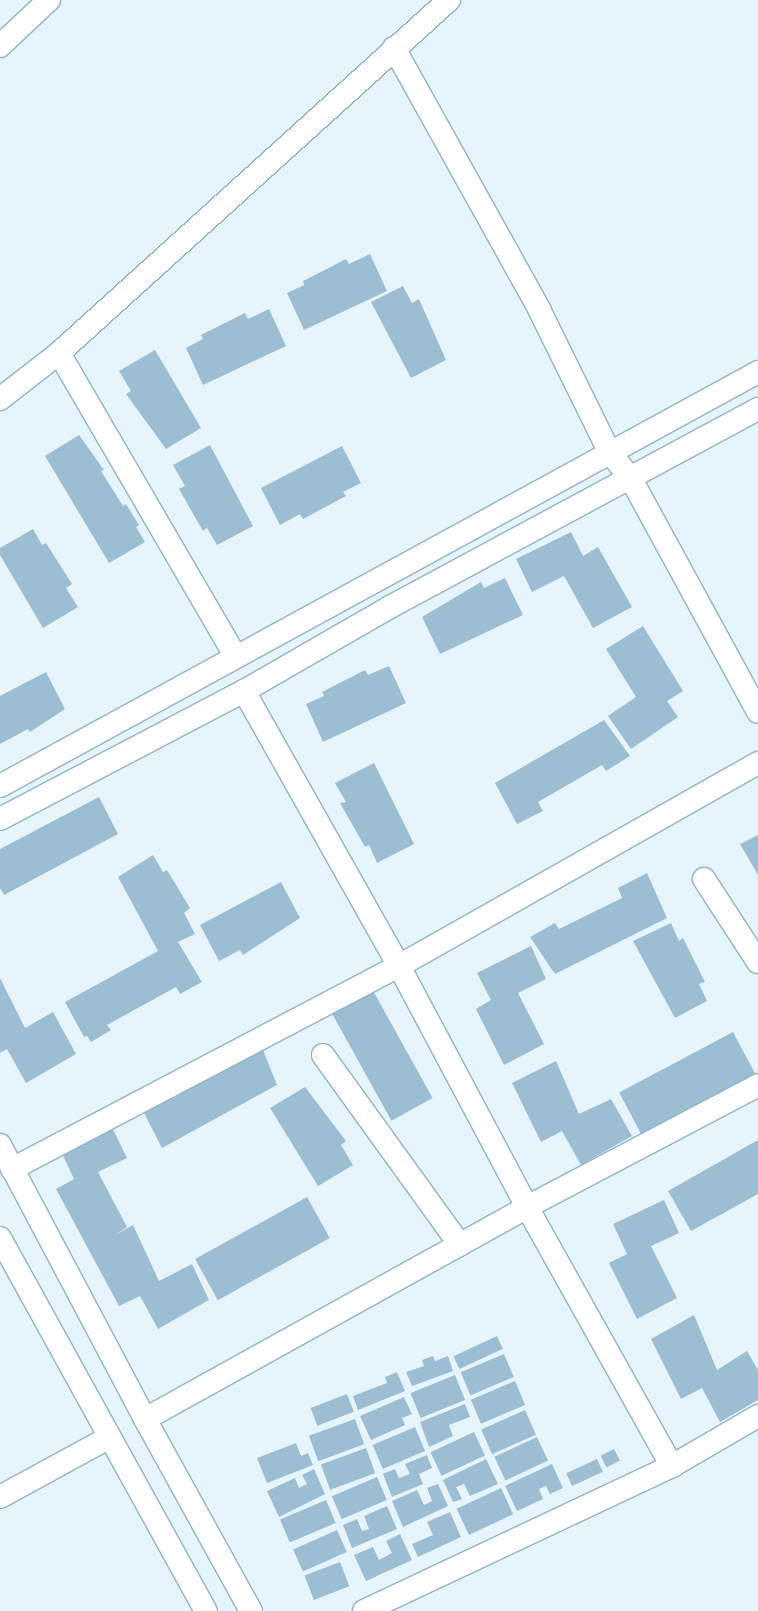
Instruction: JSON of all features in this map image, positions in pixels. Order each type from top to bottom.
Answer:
[{"type":"street","points":[[0,399],[59,353],[394,48],[449,0]]},
{"type":"street","points":[[0,46],[40,4]]},
{"type":"street","points":[[394,48],[539,309],[609,451],[631,479],[758,712]]},
{"type":"street","points":[[59,353],[235,656]]},
{"type":"street","points":[[0,786],[609,451],[758,372]]},
{"type":"street","points":[[0,819],[244,691],[390,608],[758,409]]},
{"type":"street","points":[[244,691],[399,966],[527,1207],[672,1466]]},
{"type":"street","points":[[12,1169],[399,966],[758,763]]},
{"type":"street","points":[[704,879],[758,962]]},
{"type":"street","points":[[323,1056],[460,1245]]},
{"type":"street","points":[[145,1419],[527,1207],[758,1085]]},
{"type":"street","points":[[0,1145],[145,1419],[251,1611]]},
{"type":"street","points":[[0,1238],[206,1611]]},
{"type":"street","points":[[364,1611],[672,1466],[758,1416]]},
{"type":"street","points":[[0,1497],[110,1436]]},
{"type":"building","points":[[370,254],[387,291],[304,330],[287,293],[304,285],[303,281],[346,259],[349,264]]},
{"type":"building","points":[[403,286],[412,303],[419,299],[446,360],[411,378],[371,302]]},
{"type":"building","points":[[269,309],[286,346],[203,385],[186,348],[203,339],[201,335],[245,313],[248,319]]},
{"type":"building","points":[[155,350],[201,428],[166,449],[126,394],[131,391],[119,371]]},
{"type":"building","points":[[79,435],[104,470],[101,471],[123,506],[126,504],[139,525],[136,527],[145,542],[109,563],[45,456]]},
{"type":"building","points":[[210,445],[253,526],[217,545],[207,528],[203,531],[179,489],[185,486],[173,465]]},
{"type":"building","points":[[342,446],[361,483],[343,492],[346,496],[303,519],[300,514],[280,525],[261,488]]},
{"type":"building","points":[[33,529],[42,545],[46,543],[72,584],[66,588],[78,607],[43,628],[0,555],[0,548]]},
{"type":"building","points":[[571,532],[583,556],[598,547],[632,607],[593,628],[564,576],[532,592],[516,559]]},
{"type":"building","points":[[505,578],[523,615],[440,654],[422,617],[481,582],[484,588]]},
{"type":"building","points":[[643,626],[683,691],[667,701],[678,717],[631,749],[608,716],[636,697],[606,649]]},
{"type":"building","points":[[389,666],[406,703],[323,742],[306,704],[324,696],[322,692],[365,670],[368,675]]},
{"type":"building","points":[[46,672],[65,709],[30,732],[28,729],[0,744],[0,696]]},
{"type":"building","points":[[604,720],[630,756],[606,771],[602,765],[538,802],[543,811],[517,824],[495,783]]},
{"type":"building","points":[[374,763],[414,844],[377,863],[369,845],[365,847],[340,803],[346,802],[335,783]]},
{"type":"building","points":[[99,797],[118,834],[4,895],[0,888],[0,849]]},
{"type":"building","points":[[758,835],[758,875],[740,844]]},
{"type":"building","points":[[153,855],[163,872],[167,870],[190,908],[184,913],[195,934],[178,942],[202,982],[180,994],[176,987],[107,1025],[111,1030],[91,1042],[87,1036],[84,1037],[65,1002],[158,951],[118,877]]},
{"type":"building","points":[[647,873],[667,918],[555,974],[530,937],[555,923],[559,929],[622,898],[618,888]]},
{"type":"building","points":[[281,882],[300,918],[243,955],[240,950],[219,961],[200,925]]},
{"type":"building","points":[[671,923],[679,941],[683,938],[705,982],[699,984],[707,1001],[675,1018],[633,941]]},
{"type":"building","points":[[531,946],[546,979],[518,993],[544,1044],[504,1065],[476,1009],[491,1000],[477,973]]},
{"type":"building","points":[[0,978],[25,1028],[53,1012],[76,1054],[26,1083],[7,1049],[0,1053]]},
{"type":"building","points":[[371,987],[433,1098],[391,1121],[330,1010]]},
{"type":"building","points":[[733,1032],[755,1073],[641,1134],[619,1093]]},
{"type":"building","points":[[259,1040],[277,1085],[162,1148],[140,1105],[165,1092],[172,1099],[231,1066]]},
{"type":"building","points":[[556,1061],[579,1114],[611,1099],[632,1136],[581,1165],[562,1131],[541,1142],[512,1083]]},
{"type":"building","points":[[305,1087],[346,1141],[341,1145],[353,1165],[318,1186],[270,1108]]},
{"type":"building","points":[[111,1125],[127,1158],[98,1172],[127,1227],[115,1235],[133,1225],[159,1281],[192,1264],[209,1300],[158,1329],[140,1296],[119,1306],[56,1189],[74,1179],[60,1149]]},
{"type":"building","points":[[758,1140],[758,1194],[691,1231],[668,1191]]},
{"type":"building","points":[[307,1197],[330,1238],[218,1300],[195,1259]]},
{"type":"building","points":[[664,1200],[679,1233],[651,1246],[677,1298],[637,1319],[609,1263],[627,1254],[613,1224]]},
{"type":"building","points":[[694,1315],[717,1370],[747,1351],[758,1370],[758,1400],[720,1422],[702,1388],[681,1399],[651,1339]]},
{"type":"building","points":[[497,1336],[503,1349],[459,1369],[453,1356]]},
{"type":"building","points":[[504,1354],[514,1377],[471,1395],[461,1372]]},
{"type":"building","points":[[433,1356],[435,1361],[448,1356],[453,1371],[412,1386],[406,1372],[424,1366],[422,1360]]},
{"type":"building","points":[[397,1372],[405,1391],[358,1410],[353,1396],[387,1383],[385,1377]]},
{"type":"building","points":[[455,1375],[465,1400],[421,1418],[410,1393]]},
{"type":"building","points":[[515,1381],[525,1405],[481,1424],[471,1400]]},
{"type":"building","points":[[347,1394],[354,1412],[317,1426],[311,1408]]},
{"type":"building","points":[[404,1397],[412,1414],[402,1418],[405,1425],[371,1440],[360,1416]]},
{"type":"building","points":[[465,1404],[470,1417],[449,1425],[453,1436],[429,1447],[420,1422]]},
{"type":"building","points":[[525,1410],[536,1435],[492,1454],[481,1430]]},
{"type":"building","points":[[355,1419],[364,1444],[318,1461],[309,1436]]},
{"type":"building","points":[[415,1427],[425,1451],[383,1469],[373,1445]]},
{"type":"building","points":[[474,1432],[485,1456],[441,1476],[430,1452]]},
{"type":"building","points":[[537,1437],[548,1461],[505,1480],[494,1457]]},
{"type":"building","points":[[296,1443],[301,1456],[308,1453],[313,1465],[267,1483],[257,1458]]},
{"type":"building","points":[[366,1448],[375,1473],[330,1490],[321,1464]]},
{"type":"building","points":[[614,1449],[620,1461],[607,1467],[601,1456]]},
{"type":"building","points":[[427,1455],[432,1468],[419,1474],[423,1484],[392,1497],[383,1474],[395,1469],[399,1478],[410,1474],[405,1464]]},
{"type":"building","points":[[486,1459],[498,1484],[470,1496],[464,1484],[456,1487],[462,1499],[453,1502],[443,1480]]},
{"type":"building","points":[[597,1459],[603,1472],[572,1486],[566,1473]]},
{"type":"building","points":[[552,1464],[563,1488],[550,1494],[546,1486],[539,1489],[543,1499],[517,1511],[505,1486]]},
{"type":"building","points":[[314,1469],[325,1494],[279,1517],[267,1491],[295,1478],[299,1488],[307,1484],[302,1475]]},
{"type":"building","points":[[377,1477],[387,1500],[342,1519],[332,1496]]},
{"type":"building","points":[[438,1484],[448,1506],[403,1527],[392,1501],[417,1490],[424,1505],[432,1501],[427,1488]]},
{"type":"building","points":[[501,1488],[513,1514],[469,1535],[457,1509]]},
{"type":"building","points":[[326,1500],[336,1523],[290,1543],[280,1520]]},
{"type":"building","points":[[387,1506],[397,1529],[352,1548],[343,1525],[357,1519],[362,1531],[369,1529],[364,1516]]},
{"type":"building","points":[[450,1512],[461,1537],[418,1557],[412,1544],[433,1535],[427,1522]]},
{"type":"building","points":[[337,1530],[347,1552],[303,1571],[293,1550]]},
{"type":"building","points":[[400,1534],[412,1560],[366,1581],[354,1555],[373,1547],[379,1560],[392,1553],[386,1541]]},
{"type":"building","points":[[340,1562],[349,1586],[314,1600],[305,1576]]}]
